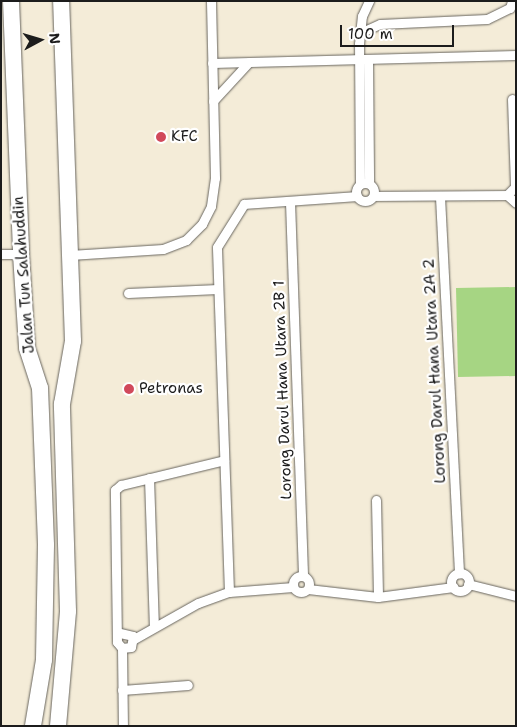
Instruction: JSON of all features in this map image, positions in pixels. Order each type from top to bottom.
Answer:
[{"type":"highway","name":"Jalan Tun Salahuddin","points":[[11,1],[21,254],[27,348],[40,388],[46,545],[44,660],[33,726]]},
{"type":"highway","points":[[58,726],[68,611],[62,404],[73,341],[61,1]]},
{"type":"street","points":[[70,255],[163,249],[186,240],[202,224],[211,206],[215,178],[211,1]]},
{"type":"street","points":[[357,196],[365,184],[364,31],[362,16],[369,1]]},
{"type":"street","points":[[364,31],[380,24],[487,19],[510,8],[512,1]]},
{"type":"street","points":[[212,62],[516,55]]},
{"type":"street","points":[[213,101],[249,62]]},
{"type":"street","points":[[507,195],[515,186],[512,99]]},
{"type":"street","points":[[365,184],[374,196]]},
{"type":"street","points":[[229,592],[216,247],[239,208],[251,203],[290,202],[357,196],[366,202],[374,196],[507,195],[516,203],[516,208]]},
{"type":"street","name":"Lorong Darul Hana Utara 2A 2","points":[[440,196],[460,574]]},
{"type":"street","name":"Lorong Darul Hana Utara 2B 1","points":[[290,202],[303,576]]},
{"type":"street","points":[[1,254],[21,254]]},
{"type":"street","points":[[128,292],[218,289]]},
{"type":"street","points":[[123,726],[122,648],[117,642],[120,634],[116,490],[149,478],[224,460]]},
{"type":"street","points":[[149,478],[154,627]]},
{"type":"street","points":[[376,500],[378,597]]},
{"type":"street","points":[[453,587],[452,579],[460,574],[468,584],[516,596]]},
{"type":"street","points":[[293,587],[295,578],[303,576],[309,581],[308,589]]},
{"type":"street","points":[[122,648],[131,647],[134,639],[154,627],[229,592],[293,587],[299,592],[308,589],[378,597],[453,587],[462,590],[468,584]]},
{"type":"street","points":[[120,634],[129,632],[134,639]]},
{"type":"street","points":[[122,690],[188,684]]},
{"type":"green space","points":[[516,287],[516,376],[458,377],[456,288]]},
{"type":"place","name":"KFC","points":[[161,137]]},
{"type":"place","name":"Petronas","points":[[129,389]]}]
